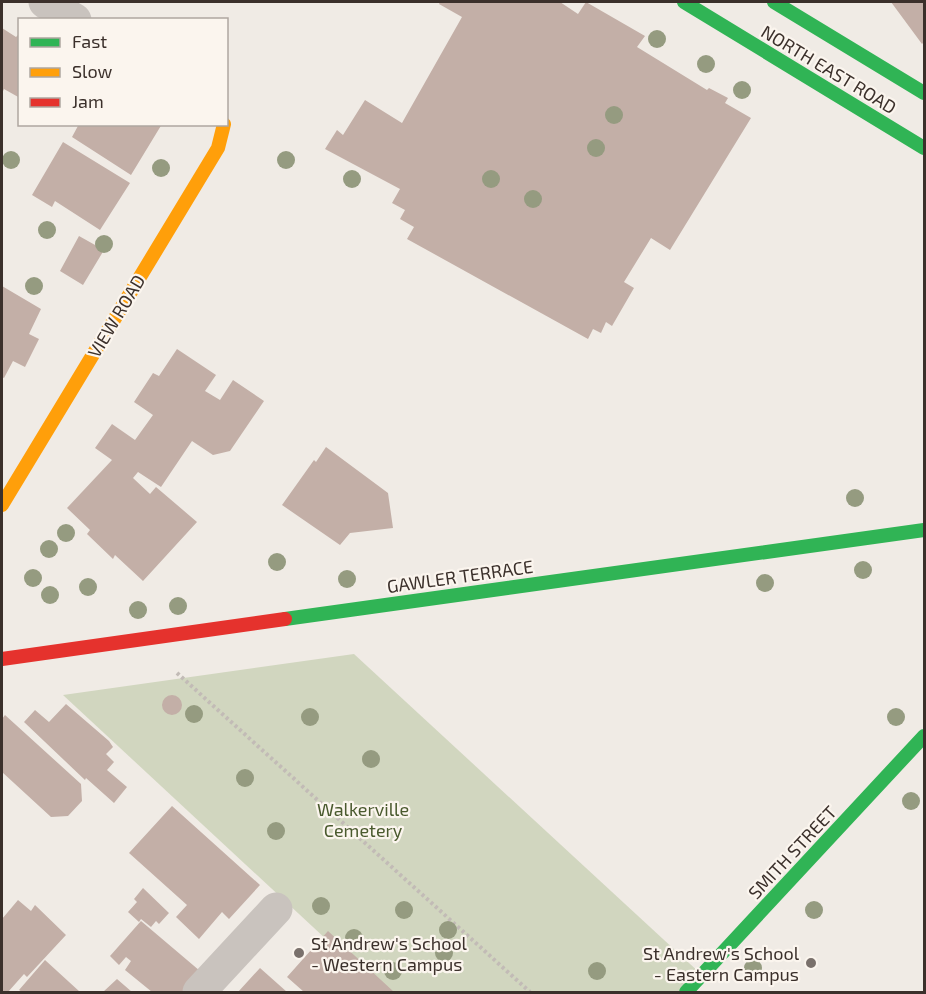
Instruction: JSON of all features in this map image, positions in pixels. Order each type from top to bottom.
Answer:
[{"type":"main road","name":"NORTH EAST ROAD","points":[[684,2],[924,148]]},
{"type":"main road","name":"NORTH EAST ROAD","points":[[774,2],[924,93]]},
{"type":"main road","name":"VIEW ROAD","points":[[2,505],[218,148],[224,126]]},
{"type":"main road","name":"GAWLER TERRACE","points":[[2,659],[924,530]]},
{"type":"main road","name":"SMITH STREET","points":[[686,993],[924,736]]},
{"type":"street","points":[[45,2],[72,18]]},
{"type":"street","points":[[199,993],[276,909]]},
{"type":"path","points":[[177,673],[530,993]]},
{"type":"green space","name":"Walkerville Cemetery","points":[[354,654],[702,975],[686,992],[383,992],[63,695]]},
{"type":"building","points":[[440,2],[560,2],[578,14],[586,2],[645,36],[637,47],[707,90],[709,88],[728,98],[725,103],[751,118],[670,250],[651,238],[624,282],[634,288],[612,326],[606,322],[601,333],[593,329],[588,339],[407,239],[414,227],[400,219],[405,210],[392,203],[400,189],[325,149],[337,130],[343,135],[365,100],[402,123],[462,17],[439,4]]},
{"type":"building","points":[[891,2],[924,2],[924,42],[922,44]]},
{"type":"building","points":[[2,28],[16,37],[18,35],[18,97],[4,89],[2,93]]},
{"type":"building","points":[[78,126],[161,126],[131,175],[72,137]]},
{"type":"building","points":[[63,142],[130,183],[100,230],[55,201],[52,207],[32,195]]},
{"type":"building","points":[[79,236],[104,250],[83,285],[60,271]]},
{"type":"building","points":[[2,286],[41,309],[29,334],[39,339],[25,367],[13,361],[4,378],[2,377]]},
{"type":"building","points":[[177,349],[216,375],[205,391],[220,400],[233,380],[264,401],[230,451],[213,455],[192,441],[161,487],[138,472],[133,478],[150,494],[156,487],[197,522],[143,581],[115,555],[113,559],[87,534],[90,530],[67,508],[112,460],[95,448],[112,424],[135,440],[153,415],[134,402],[153,373],[159,376]]},
{"type":"building","points":[[326,447],[388,493],[393,528],[350,533],[340,545],[282,505]]},
{"type":"building","points":[[172,695],[179,698],[182,705],[179,712],[172,715],[165,712],[162,705],[165,698]]},
{"type":"building","points":[[66,704],[113,747],[106,754],[114,762],[107,770],[127,787],[114,803],[86,778],[85,780],[24,722],[35,710],[49,722]]},
{"type":"building","points":[[5,715],[81,784],[82,801],[68,816],[51,817],[2,772],[2,719]]},
{"type":"building","points":[[172,806],[260,885],[229,919],[222,912],[199,939],[176,917],[187,905],[129,853]]},
{"type":"building","points":[[143,888],[169,913],[159,924],[156,921],[151,927],[141,919],[139,922],[128,912],[137,902],[134,899]]},
{"type":"building","points":[[18,900],[31,911],[35,905],[66,935],[27,977],[24,974],[8,992],[2,992],[2,919]]},
{"type":"building","points":[[141,921],[200,971],[182,992],[152,992],[125,970],[131,961],[126,957],[119,965],[110,956]]},
{"type":"building","points":[[328,931],[394,992],[304,992],[287,977]]},
{"type":"building","points":[[45,960],[80,992],[22,992],[19,990]]},
{"type":"building","points":[[260,968],[287,992],[238,992]]},
{"type":"building","points":[[117,979],[132,992],[103,992]]},
{"type":"traffic: fast","points":[[684,2],[924,148]]},
{"type":"traffic: fast","points":[[774,2],[924,93]]},
{"type":"traffic: fast","points":[[285,619],[924,530]]},
{"type":"traffic: fast","points":[[686,992],[924,736]]},
{"type":"traffic: slow","points":[[2,505],[218,148],[224,126]]},
{"type":"traffic: jam","points":[[2,659],[285,619]]},
{"type":"place","name":"St Andrew's School - Western Campus","points":[[299,953]]},
{"type":"place","name":"St Andrew's School - Eastern Campus","points":[[811,963]]}]
